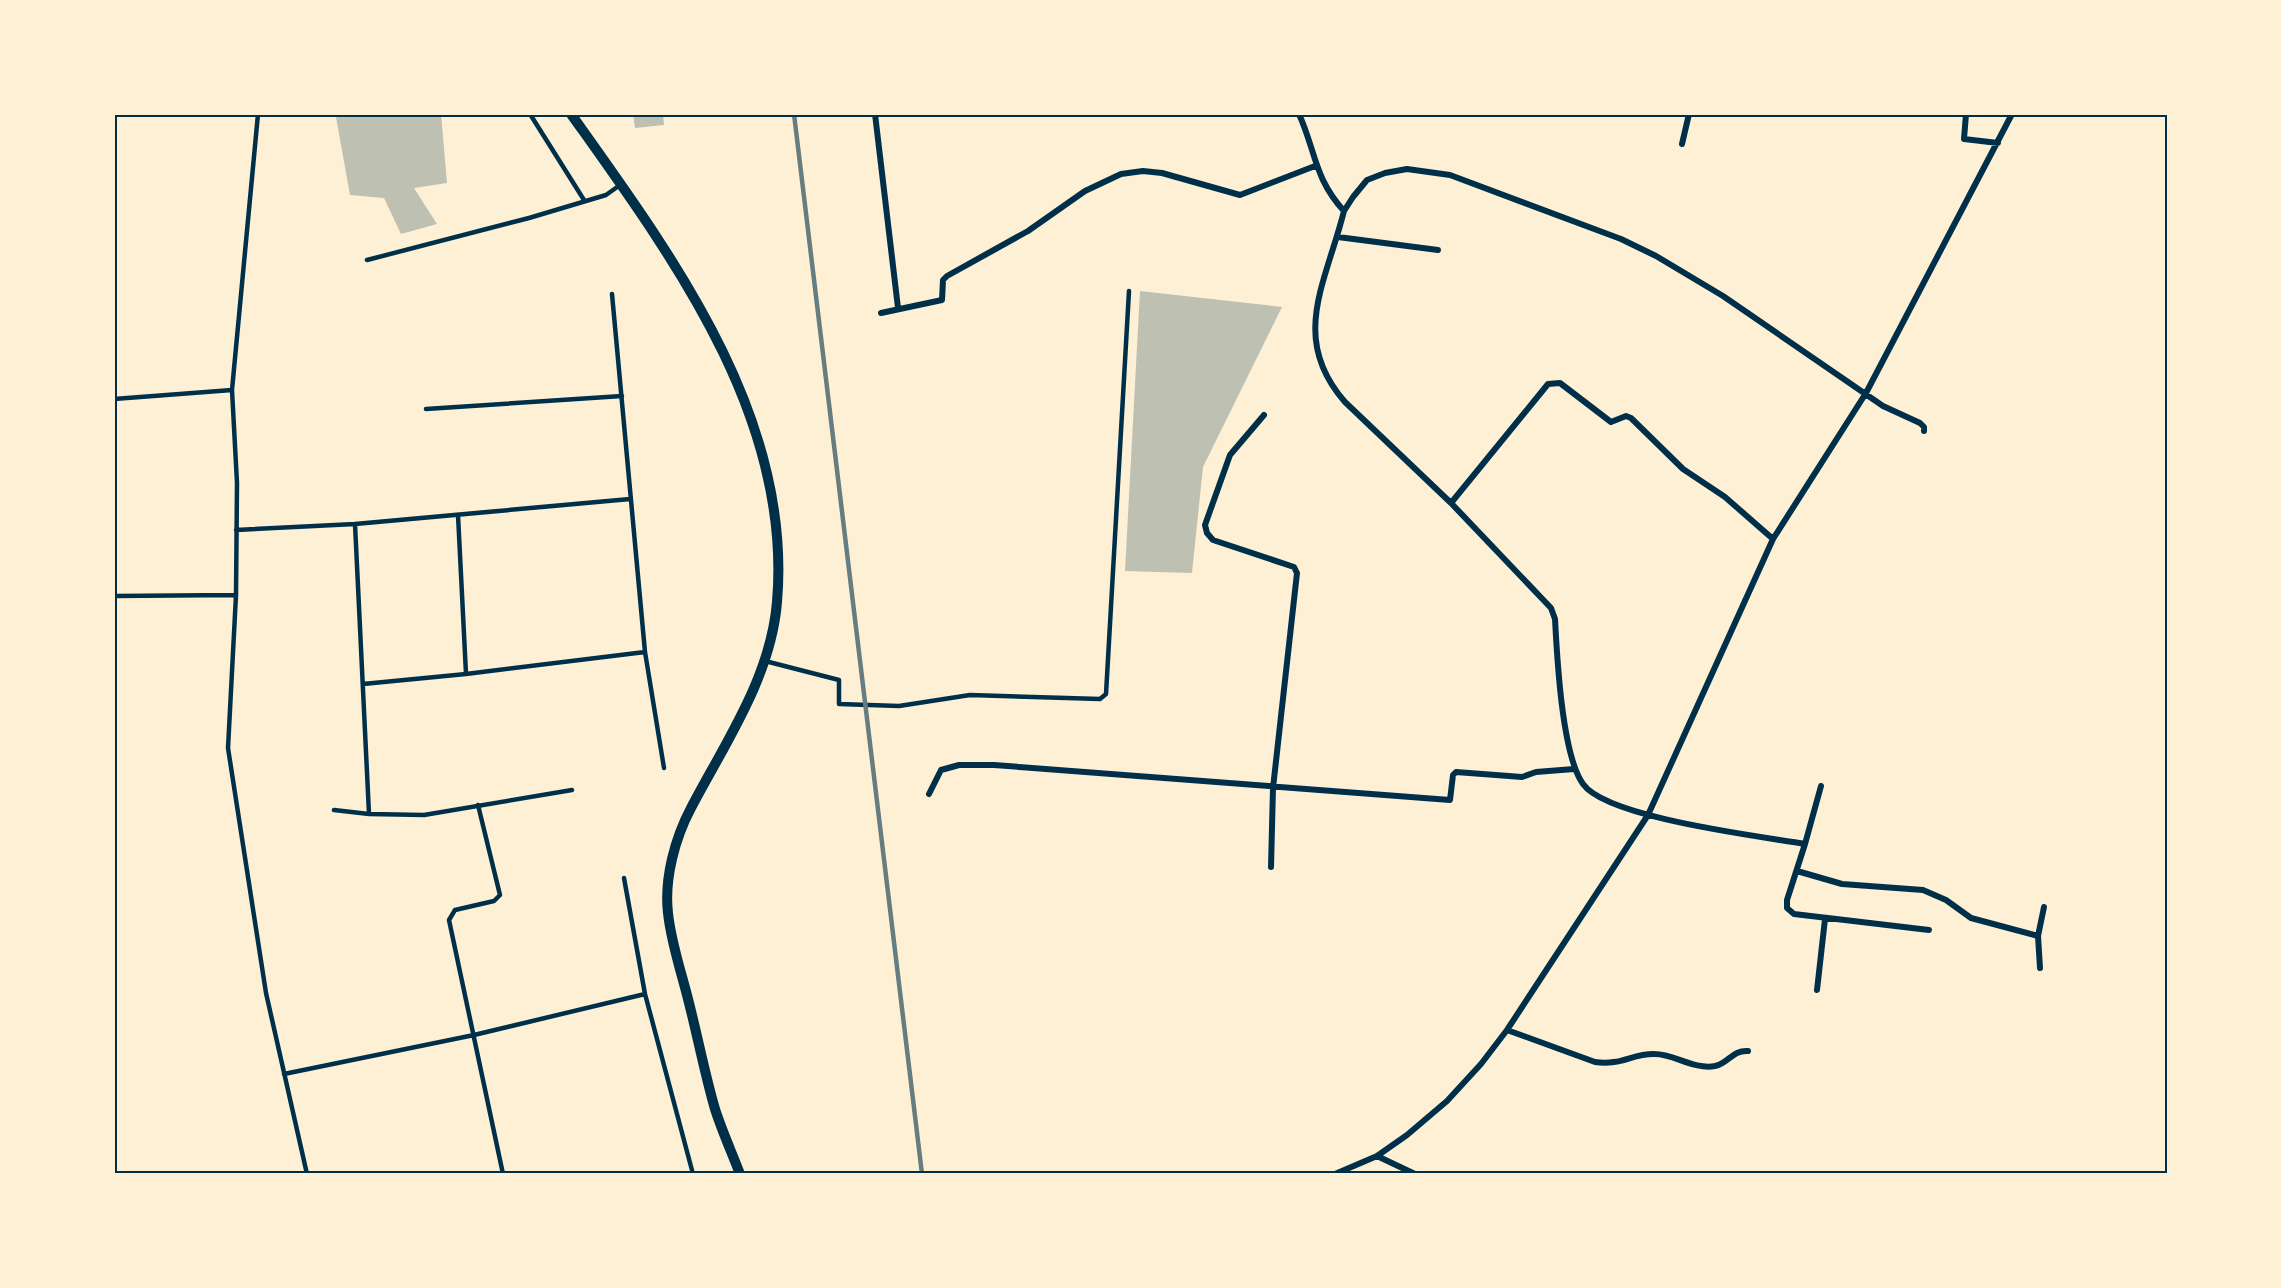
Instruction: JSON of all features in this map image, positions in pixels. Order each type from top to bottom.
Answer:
[{"type":"street","points":[[571,114],[621,184],[703,312],[734,376],[760,450],[776,520],[779,565],[777,605],[765,661],[728,741],[690,810],[673,854],[668,888],[668,913],[676,952],[716,1111],[740,1174]]},
{"type":"street","points":[[875,114],[898,308]]},
{"type":"street","points":[[1299,114],[1315,165],[1328,192],[1344,211]]},
{"type":"street","points":[[1682,144],[1689,114]]},
{"type":"street","points":[[1966,114],[1964,140],[1998,143]]},
{"type":"street","points":[[1335,1174],[1377,1156],[1447,1101],[1507,1030],[1648,815],[1773,538],[1866,393],[2012,114]]},
{"type":"street","points":[[881,314],[898,308],[942,300],[943,280],[947,276],[1028,231],[1085,191],[1121,174],[1143,171],[1162,174],[1240,195],[1315,165]]},
{"type":"street","points":[[1805,844],[1648,815],[1590,793],[1574,769],[1561,695],[1555,619],[1551,608],[1451,503],[1345,402],[1332,387],[1321,367],[1314,330],[1316,312],[1344,211],[1367,180],[1385,173],[1407,169],[1450,175],[1621,239],[1656,256],[1723,296],[1883,406],[1920,423],[1924,431]]},
{"type":"street","points":[[1338,237],[1438,250]]},
{"type":"street","points":[[1451,503],[1548,384],[1554,382],[1560,383],[1611,422],[1626,416],[1631,418],[1683,468],[1725,497],[1773,538]]},
{"type":"street","points":[[1264,415],[1230,455],[1205,525],[1207,533],[1214,540],[1294,567],[1297,573],[1273,788],[1271,867]]},
{"type":"street","points":[[929,794],[941,770],[959,765],[994,765],[1450,800],[1453,775],[1456,772],[1522,777],[1536,772],[1574,769]]},
{"type":"street","points":[[1821,786],[1787,900],[1788,911],[1825,919],[1929,930]]},
{"type":"street","points":[[1797,870],[1842,884],[1918,888],[1946,900],[1971,918],[2038,936]]},
{"type":"street","points":[[2040,968],[2038,936],[2044,907]]},
{"type":"street","points":[[1817,990],[1825,919]]},
{"type":"street","points":[[1507,1030],[1595,1062],[1609,1064],[1653,1053],[1712,1066],[1722,1063],[1735,1052],[1748,1051]]},
{"type":"street","points":[[1377,1156],[1415,1174]]},
{"type":"lane","points":[[258,114],[232,390],[237,483],[236,595],[228,748],[266,993],[307,1174]]},
{"type":"lane","points":[[530,114],[584,200]]},
{"type":"lane","points":[[368,260],[481,232],[606,195],[621,184]]},
{"type":"lane","points":[[765,661],[839,680],[839,704],[899,706],[970,695],[1100,699],[1106,694],[1129,291]]},
{"type":"lane","points":[[612,294],[645,652],[664,768]]},
{"type":"lane","points":[[114,399],[232,390]]},
{"type":"lane","points":[[426,409],[622,396]]},
{"type":"lane","points":[[236,530],[355,524],[630,499]]},
{"type":"lane","points":[[458,515],[466,674]]},
{"type":"lane","points":[[355,524],[369,814]]},
{"type":"lane","points":[[114,596],[236,595]]},
{"type":"lane","points":[[363,684],[645,652]]},
{"type":"lane","points":[[334,810],[369,814],[424,815],[572,789]]},
{"type":"lane","points":[[478,806],[500,895],[494,901],[459,908],[452,912],[449,920],[503,1174]]},
{"type":"lane","points":[[624,878],[645,994],[693,1174]]},
{"type":"lane","points":[[284,1074],[474,1035],[645,994]]},
{"type":"building","points":[[343,114],[441,114],[447,183],[414,188],[437,224],[401,234],[384,198],[350,195],[336,117]]},
{"type":"building","points":[[633,114],[663,114],[664,125],[635,128]]},
{"type":"building","points":[[1140,291],[1282,307],[1203,467],[1192,573],[1125,571]]},
{"type":"railway","points":[[794,114],[922,1174]]}]
